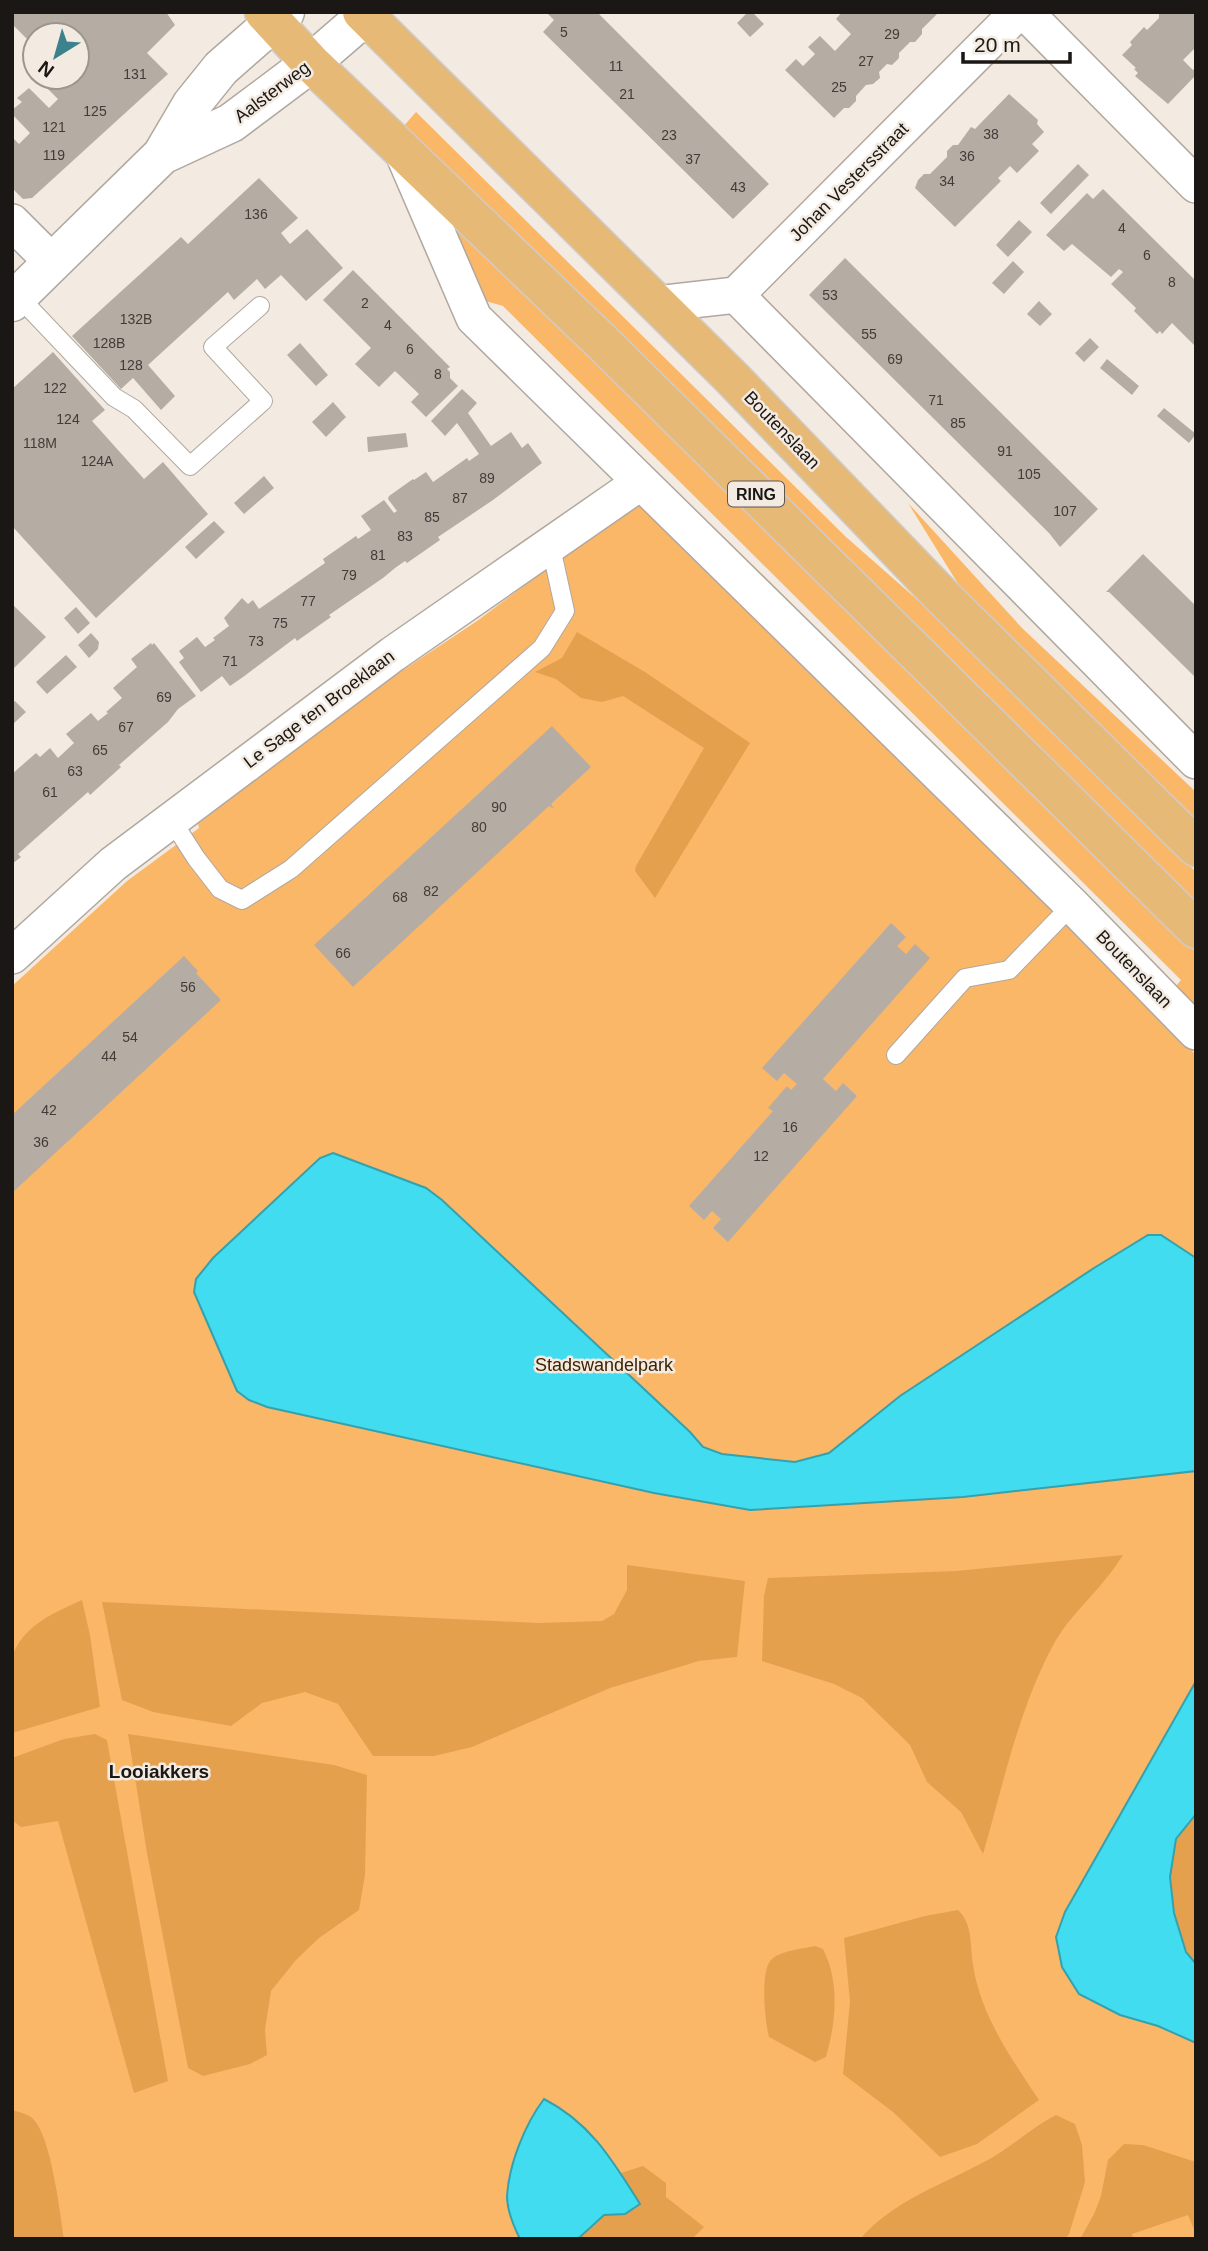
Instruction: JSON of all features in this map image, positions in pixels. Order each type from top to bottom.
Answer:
[{"type":"main road","name":"Aalsterweg","points":[[162,155],[232,123],[311,63],[366,14]]},
{"type":"main road","name":"Boutenslaan","points":[[366,14],[733,379],[943,597],[1196,848]]},
{"type":"main road","name":"Aalsterweg","points":[[15,299],[162,155],[192,104],[221,68],[274,16]]},
{"type":"main road","name":"RING","points":[[274,16],[311,63]]},
{"type":"main road","name":"Boutenslaan","points":[[311,63],[606,346],[1196,929]]},
{"type":"street","name":"Johan Vestersstraat","points":[[736,295],[1018,12]]},
{"type":"street","points":[[1025,12],[1196,185]]},
{"type":"street","name":"Boutenslaan","points":[[402,150],[474,318],[1072,905],[1196,1032]]},
{"type":"street","points":[[12,222],[51,261]]},
{"type":"street","points":[[657,304],[736,295],[1196,761]]},
{"type":"street","name":"Le Sage ten Broeklaan","points":[[12,956],[113,864],[171,820],[393,654],[641,482]]},
{"type":"lane","points":[[15,299],[114,397],[134,409],[190,466],[263,401],[213,346],[260,306]]},
{"type":"lane","points":[[171,820],[220,889],[242,900],[291,869],[542,648],[565,611],[550,543]]},
{"type":"lane","points":[[896,1055],[965,978],[1009,970],[1072,905]]},
{"type":"green space","points":[[416,112],[846,537],[953,631],[1196,872],[1196,907],[403,127]]},
{"type":"green space","points":[[458,227],[636,398],[1196,952],[1196,1015],[1172,991],[1181,980],[503,306],[482,300],[451,230]]},
{"type":"green space","name":"Stadswandelpark","points":[[651,491],[1196,1055],[1196,2239],[12,2239],[12,986],[127,881],[199,828],[198,824],[373,690],[477,621]]},
{"type":"green space","points":[[908,503],[1022,628],[1196,792],[1196,826],[970,603]]},
{"type":"shaded area","points":[[577,632],[645,672],[750,743],[655,898],[635,871],[636,866],[704,748],[623,696],[602,702],[581,698],[556,679],[535,672],[562,658]]},
{"type":"shaded area","points":[[1123,1555],[1061,1632],[1043,1665],[1022,1718],[983,1854],[961,1812],[927,1782],[910,1745],[862,1698],[834,1684],[762,1661],[764,1596],[768,1578],[956,1571]]},
{"type":"shaded area","points":[[627,1565],[745,1581],[737,1657],[699,1661],[610,1688],[472,1747],[434,1756],[373,1756],[338,1704],[305,1692],[262,1703],[231,1726],[153,1712],[122,1700],[102,1602],[538,1623],[602,1621],[614,1614],[627,1590]]},
{"type":"shaded area","points":[[82,1600],[100,1707],[12,1733],[12,1658],[19,1642],[34,1626],[52,1614]]},
{"type":"shaded area","points":[[95,1734],[107,1740],[168,2081],[134,2093],[58,1821],[21,1827],[12,1820],[12,1758],[64,1739]]},
{"type":"shaded area","points":[[128,1734],[334,1765],[367,1775],[365,1875],[359,1910],[319,1938],[296,1960],[271,1991],[265,2030],[267,2055],[250,2064],[203,2076],[188,2068],[147,1853]]},
{"type":"shaded area","points":[[1196,1814],[1196,1964],[1176,1922],[1170,1870],[1177,1837]]},
{"type":"shaded area","points":[[958,1910],[969,1928],[977,1984],[990,2019],[1039,2100],[977,2144],[940,2157],[893,2112],[843,2074],[850,2002],[844,1938]]},
{"type":"shaded area","points":[[815,1946],[823,1949],[828,1962],[835,2002],[826,2057],[815,2062],[769,2037],[764,1995],[766,1972],[773,1958],[788,1951]]},
{"type":"shaded area","points":[[12,2110],[32,2118],[39,2127],[54,2174],[64,2239],[12,2239]]},
{"type":"shaded area","points":[[1056,2115],[1075,2124],[1082,2145],[1085,2182],[1069,2234],[1065,2239],[860,2239],[902,2204],[993,2157]]},
{"type":"shaded area","points":[[1124,2144],[1143,2145],[1196,2162],[1196,2234],[1188,2215],[1132,2234],[1133,2239],[1080,2239],[1101,2196],[1108,2160]]},
{"type":"shaded area","points":[[643,2166],[666,2183],[666,2197],[704,2227],[692,2239],[576,2239],[604,2215],[625,2214],[640,2204],[621,2173]]},
{"type":"water","points":[[333,1153],[426,1188],[442,1200],[703,1447],[722,1454],[795,1462],[829,1453],[900,1396],[1094,1268],[1148,1235],[1161,1235],[1196,1258],[1196,1471],[963,1497],[750,1510],[654,1493],[267,1407],[249,1400],[237,1391],[194,1292],[196,1279],[213,1258],[320,1158]]},
{"type":"water","points":[[1196,1681],[1196,1814],[1176,1839],[1170,1877],[1174,1913],[1186,1952],[1196,1964],[1196,2043],[1158,2026],[1120,2015],[1079,1994],[1062,1967],[1056,1937],[1065,1912]]},
{"type":"water","points":[[544,2099],[575,2119],[600,2144],[640,2204],[625,2214],[604,2215],[576,2239],[520,2239],[508,2207],[508,2184],[519,2145],[530,2120]]},
{"type":"building","points":[[12,12],[166,12],[175,25],[147,53],[168,74],[32,198],[23,199],[12,188],[12,137],[19,144],[30,133],[12,114],[12,110],[22,102],[17,98],[25,91],[32,91],[49,108],[58,99],[50,91],[91,91],[91,21],[21,21],[21,33],[12,24]]},
{"type":"building","points":[[546,12],[597,12],[769,184],[733,219],[543,32],[554,20]]},
{"type":"building","points":[[748,12],[752,12],[764,24],[750,37],[737,23]]},
{"type":"building","points":[[842,12],[939,12],[922,29],[922,34],[915,42],[910,42],[899,53],[899,58],[892,65],[887,64],[879,72],[880,78],[873,84],[866,85],[856,96],[856,101],[834,118],[785,70],[796,59],[803,66],[815,54],[808,47],[820,36],[835,51],[851,34],[836,19]]},
{"type":"building","points":[[1159,12],[1196,12],[1196,47],[1183,60],[1193,70],[1196,67],[1196,75],[1168,104],[1135,76],[1138,73],[1134,69],[1136,68],[1122,55],[1144,27],[1147,30],[1159,18]]},
{"type":"building","points":[[1009,94],[1038,120],[1037,124],[1044,132],[1032,144],[1039,151],[1017,173],[1010,166],[998,178],[1001,181],[955,227],[915,188],[918,180],[924,174],[930,174],[947,157],[947,151],[953,145],[958,145],[971,127],[975,129]]},
{"type":"building","points":[[1078,164],[1089,175],[1051,214],[1040,203]]},
{"type":"building","points":[[259,178],[298,218],[281,233],[290,244],[307,229],[343,268],[306,301],[281,275],[265,289],[257,279],[234,300],[228,292],[148,365],[175,396],[161,410],[133,378],[121,389],[72,336],[181,237],[188,244]]},
{"type":"building","points":[[1103,189],[1196,281],[1196,347],[1172,323],[1162,334],[1160,331],[1157,334],[1134,311],[1136,308],[1111,284],[1123,272],[1119,269],[1111,277],[1072,244],[1064,251],[1046,235],[1087,193],[1093,199]]},
{"type":"building","points":[[1019,220],[1032,232],[1008,257],[996,245]]},
{"type":"building","points":[[845,258],[1098,509],[1060,547],[809,295]]},
{"type":"building","points":[[1013,261],[1024,272],[1004,294],[992,283]]},
{"type":"building","points":[[353,270],[450,367],[447,369],[450,378],[458,386],[426,417],[411,402],[419,394],[395,371],[379,387],[355,364],[371,348],[323,300]]},
{"type":"building","points":[[1039,301],[1052,314],[1040,326],[1027,314]]},
{"type":"building","points":[[1090,338],[1099,347],[1084,362],[1075,353]]},
{"type":"building","points":[[300,343],[328,375],[316,386],[287,355]]},
{"type":"building","points":[[53,352],[105,410],[92,421],[144,479],[163,462],[208,514],[96,618],[12,526],[12,389]]},
{"type":"building","points":[[1107,359],[1139,386],[1132,395],[1100,368]]},
{"type":"building","points":[[462,389],[477,403],[468,413],[491,446],[511,432],[522,448],[528,443],[542,463],[438,537],[440,540],[407,563],[405,561],[329,615],[331,617],[297,641],[295,638],[230,686],[222,676],[201,692],[179,662],[184,658],[179,651],[197,637],[205,647],[215,640],[213,638],[229,626],[224,618],[242,598],[248,604],[253,600],[259,609],[325,563],[323,559],[356,536],[358,539],[371,530],[361,516],[384,500],[394,513],[397,511],[388,499],[389,496],[413,479],[426,472],[433,482],[467,458],[469,461],[479,454],[457,423],[445,436],[431,421]]},
{"type":"building","points":[[333,402],[346,417],[326,437],[312,422]]},
{"type":"building","points":[[1164,408],[1196,434],[1189,443],[1157,416]]},
{"type":"building","points":[[406,433],[408,447],[368,452],[367,437]]},
{"type":"building","points":[[264,476],[274,488],[244,514],[234,503]]},
{"type":"building","points":[[214,521],[225,532],[196,559],[185,547]]},
{"type":"building","points":[[1143,554],[1196,606],[1196,678],[1106,592]]},
{"type":"building","points":[[12,604],[46,637],[12,670]]},
{"type":"building","points":[[76,607],[90,623],[78,634],[64,618]]},
{"type":"building","points":[[91,633],[99,642],[98,649],[89,658],[78,645]]},
{"type":"building","points":[[154,643],[196,696],[178,709],[168,722],[90,795],[88,792],[18,854],[21,857],[12,864],[12,774],[36,753],[40,757],[50,748],[58,758],[74,743],[66,734],[91,713],[98,721],[108,713],[106,712],[122,698],[113,688],[137,667],[131,659]]},
{"type":"building","points":[[66,655],[77,667],[47,694],[36,682]]},
{"type":"building","points":[[15,701],[26,712],[12,725],[12,703]]},
{"type":"building","points":[[552,726],[591,767],[551,804],[554,809],[549,806],[353,987],[314,945]]},
{"type":"building","points":[[891,923],[906,937],[897,946],[906,954],[915,944],[930,958],[823,1079],[836,1091],[843,1083],[857,1096],[728,1242],[713,1228],[721,1219],[712,1211],[704,1220],[689,1206],[773,1111],[768,1108],[787,1086],[791,1090],[797,1084],[784,1073],[777,1081],[762,1068]]},
{"type":"building","points":[[184,956],[221,1000],[12,1193],[12,1115]]},
{"type":"district","name":"Looiakkers","points":[[159,1771]]}]
